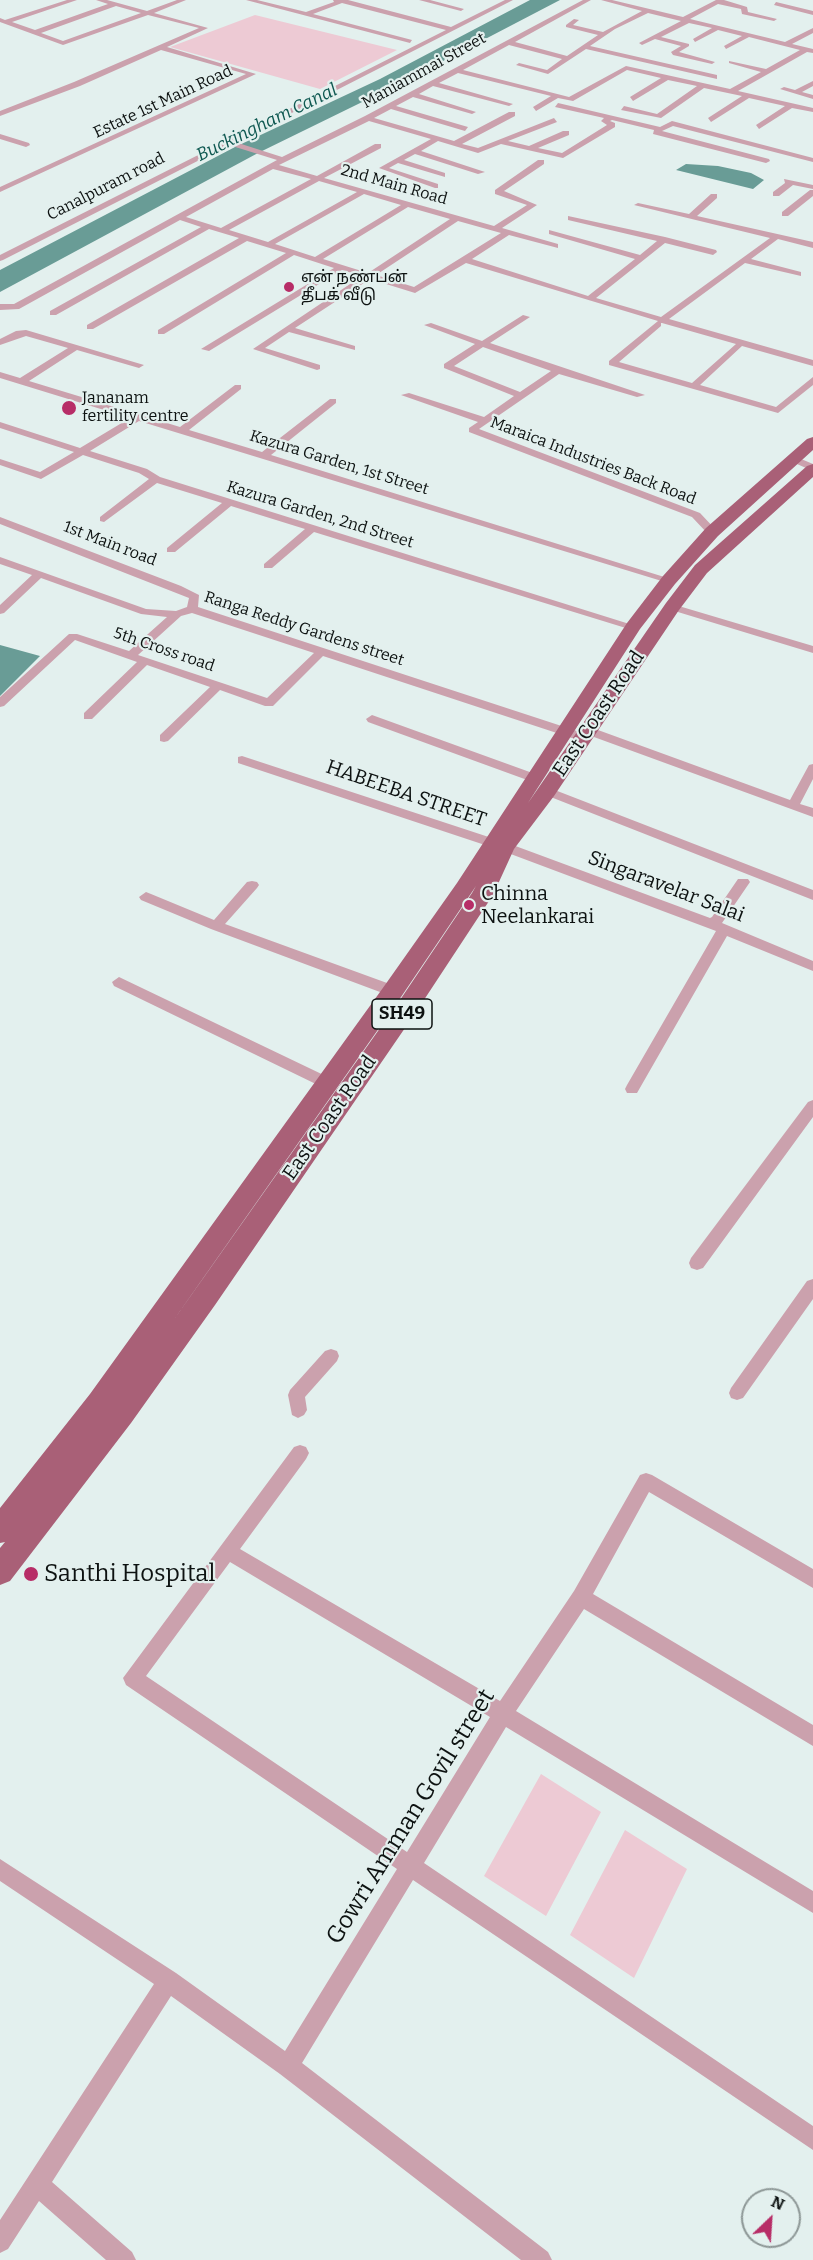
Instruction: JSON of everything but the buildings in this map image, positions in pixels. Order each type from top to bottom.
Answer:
[{"type":"main road","name":"East Coast Road","points":[[0,1530],[100,1403],[578,732],[701,569],[807,466],[813,442]]},
{"type":"main road","name":"East Coast Road","points":[[578,732],[633,627],[669,580],[712,532],[807,466]]},
{"type":"main road","name":"East Coast Road","points":[[0,1571],[121,1414],[206,1297],[469,915],[482,895],[498,845]]},
{"type":"street","points":[[3,21],[74,0]]},
{"type":"street","points":[[0,114],[163,48],[205,28],[100,0],[91,4]]},
{"type":"street","points":[[34,33],[126,0]]},
{"type":"street","points":[[3,21],[63,42],[183,0]]},
{"type":"street","points":[[249,0],[410,41]]},
{"type":"street","points":[[306,14],[341,0],[451,29]]},
{"type":"street","points":[[423,0],[461,9]]},
{"type":"street","name":"Canalpuram road","points":[[0,258],[510,0]]},
{"type":"street","name":"Maniammai Street","points":[[277,161],[368,118],[588,0]]},
{"type":"street","points":[[604,0],[810,50]]},
{"type":"street","points":[[636,8],[653,0]]},
{"type":"street","points":[[642,43],[719,1],[745,8],[744,13],[774,19]]},
{"type":"street","points":[[26,6],[36,3]]},
{"type":"street","points":[[120,12],[146,3]]},
{"type":"street","points":[[776,4],[813,13]]},
{"type":"street","points":[[519,65],[549,72],[604,34],[647,11]]},
{"type":"street","points":[[558,32],[576,20]]},
{"type":"street","points":[[20,27],[30,24]]},
{"type":"street","points":[[568,26],[604,34]]},
{"type":"street","points":[[694,40],[717,28]]},
{"type":"street","points":[[787,45],[813,30]]},
{"type":"street","points":[[48,38],[59,34]]},
{"type":"street","points":[[726,47],[749,35]]},
{"type":"street","points":[[654,37],[687,45],[673,54],[712,62]]},
{"type":"street","points":[[506,42],[568,58]]},
{"type":"street","points":[[585,47],[714,77]]},
{"type":"street","name":"Estate 1st Main Road","points":[[0,190],[252,74],[163,48]]},
{"type":"street","points":[[731,92],[766,70],[810,50]]},
{"type":"street","points":[[731,62],[766,70]]},
{"type":"street","points":[[645,72],[659,65]]},
{"type":"street","points":[[455,70],[570,99],[623,69],[627,69],[813,110]]},
{"type":"street","points":[[633,99],[666,78]]},
{"type":"street","points":[[431,83],[509,104]]},
{"type":"street","points":[[624,108],[658,116],[702,86]]},
{"type":"street","points":[[797,92],[811,86]]},
{"type":"street","points":[[784,89],[813,97]]},
{"type":"street","points":[[412,94],[472,112]]},
{"type":"street","points":[[711,120],[747,96]]},
{"type":"street","points":[[536,109],[555,97]]},
{"type":"street","points":[[547,102],[660,129]]},
{"type":"street","points":[[759,127],[791,105]]},
{"type":"street","points":[[389,106],[465,129]]},
{"type":"street","points":[[454,144],[512,114]]},
{"type":"street","points":[[528,154],[563,156],[613,125],[605,121],[611,117]]},
{"type":"street","points":[[368,118],[477,151],[554,120]]},
{"type":"street","points":[[766,161],[657,133],[670,123],[811,162]]},
{"type":"street","points":[[528,154],[566,134]]},
{"type":"street","points":[[0,136],[26,145]]},
{"type":"street","points":[[435,186],[383,168],[437,139]]},
{"type":"street","points":[[494,230],[533,204],[498,193],[541,162],[500,142]]},
{"type":"street","name":"2nd Main Road","points":[[231,143],[318,178],[405,205],[555,246]]},
{"type":"street","points":[[224,230],[378,146]]},
{"type":"street","points":[[679,147],[759,166],[780,152]]},
{"type":"street","points":[[486,148],[507,153]]},
{"type":"street","points":[[415,151],[481,171]]},
{"type":"street","points":[[397,160],[442,175]]},
{"type":"street","points":[[0,306],[16,307],[277,161]]},
{"type":"street","points":[[776,194],[789,182],[813,190]]},
{"type":"street","points":[[785,214],[813,190]]},
{"type":"street","points":[[270,244],[363,192]]},
{"type":"street","points":[[691,217],[714,196]]},
{"type":"street","points":[[317,259],[405,205]]},
{"type":"street","points":[[638,205],[813,245]]},
{"type":"street","points":[[178,217],[417,290],[507,233]]},
{"type":"street","points":[[572,218],[713,252]]},
{"type":"street","points":[[317,367],[258,349],[455,219]]},
{"type":"street","points":[[53,313],[208,225]]},
{"type":"street","points":[[552,232],[642,258]]},
{"type":"street","points":[[596,376],[660,322],[776,237]]},
{"type":"street","points":[[90,327],[246,238]]},
{"type":"street","points":[[589,299],[664,239]]},
{"type":"street","points":[[161,332],[294,252]]},
{"type":"street","points":[[465,260],[660,322],[813,363]]},
{"type":"street","points":[[743,260],[798,274]]},
{"type":"street","points":[[206,349],[342,267]]},
{"type":"street","points":[[521,396],[447,366],[526,317]]},
{"type":"street","points":[[428,325],[558,370],[640,395]]},
{"type":"street","points":[[288,328],[352,348]]},
{"type":"street","points":[[0,342],[23,332],[139,365]]},
{"type":"street","points":[[694,387],[738,346]]},
{"type":"street","points":[[21,382],[76,347]]},
{"type":"street","points":[[612,363],[778,410],[813,380]]},
{"type":"street","points":[[406,395],[484,421],[558,370]]},
{"type":"street","name":"Kazura Garden, 1st Street","points":[[0,375],[669,580]]},
{"type":"street","points":[[181,431],[238,387]]},
{"type":"street","points":[[264,455],[333,401]]},
{"type":"street","points":[[0,462],[41,476],[136,418]]},
{"type":"street","name":"Maraica Industries Back Road","points":[[484,421],[472,430],[696,515],[712,532]]},
{"type":"street","name":"Kazura Garden, 2nd Street","points":[[0,426],[143,471],[156,478],[230,502],[633,627]]},
{"type":"street","points":[[104,519],[156,478]]},
{"type":"street","points":[[171,550],[230,502]]},
{"type":"street","name":"1st Main road","points":[[0,520],[177,588],[195,597],[192,609]]},
{"type":"street","points":[[268,566],[312,528]]},
{"type":"street","name":"Ranga Reddy Gardens street","points":[[0,560],[145,612],[177,614],[192,609],[321,652],[578,732],[813,813]]},
{"type":"street","points":[[0,611],[39,574]]},
{"type":"street","points":[[672,607],[813,650]]},
{"type":"street","points":[[129,656],[177,614]]},
{"type":"street","name":"5th Cross road","points":[[0,704],[73,636],[269,703],[321,652]]},
{"type":"street","points":[[88,716],[145,661]]},
{"type":"street","points":[[164,738],[218,685]]},
{"type":"street","points":[[372,718],[813,894]]},
{"type":"street","name":"HABEEBA STREET","points":[[242,760],[498,845]]},
{"type":"street","points":[[793,805],[813,768]]},
{"type":"street","name":"Singaravelar Salai","points":[[498,845],[708,923],[813,966]]},
{"type":"street","points":[[708,923],[717,921],[742,882]]},
{"type":"street","points":[[216,926],[252,885]]},
{"type":"street","points":[[146,897],[216,926],[393,991]]},
{"type":"street","points":[[632,1089],[724,930]]},
{"type":"street","points":[[119,982],[327,1083]]},
{"type":"street","points":[[697,1263],[813,1106]]},
{"type":"street","points":[[737,1393],[813,1286]]},
{"type":"street","points":[[298,1410],[296,1395],[331,1356]]},
{"type":"street","points":[[300,1453],[229,1552],[133,1678],[411,1864],[813,2139]]},
{"type":"street","name":"Gowri Amman Govil street","points":[[288,2066],[503,1714],[581,1597],[646,1481],[813,1579]]},
{"type":"street","points":[[229,1552],[503,1714],[813,1903]]},
{"type":"street","points":[[581,1597],[813,1736]]},
{"type":"street","points":[[0,1869],[168,1981],[288,2066],[540,2260]]},
{"type":"street","points":[[0,2241],[168,1981]]},
{"type":"street","points":[[37,2184],[124,2260]]},
{"type":"shaded area","points":[[255,15],[397,50],[320,89],[170,47]]},
{"type":"shaded area","points":[[541,1774],[601,1812],[546,1916],[484,1876]]},
{"type":"shaded area","points":[[625,1830],[687,1869],[634,1978],[570,1935]]},
{"type":"water","points":[[530,0],[560,0],[399,84],[258,153],[0,292],[0,270],[235,147],[380,79]]},
{"type":"water","points":[[686,164],[718,166],[751,173],[764,180],[753,189],[676,170]]},
{"type":"water","points":[[0,645],[40,656],[0,696]]},
{"type":"place","name":"என் நண்பன் தீபக் வீடு","points":[[289,287]]},
{"type":"place","name":"Jananam fertility centre","points":[[69,408]]},
{"type":"place","name":"Chinna Neelankarai","points":[[469,905]]},
{"type":"place","name":"Santhi Hospital","points":[[31,1574]]},
{"type":"water label","name":"Buckingham Canal","points":[[267,123]]}]
